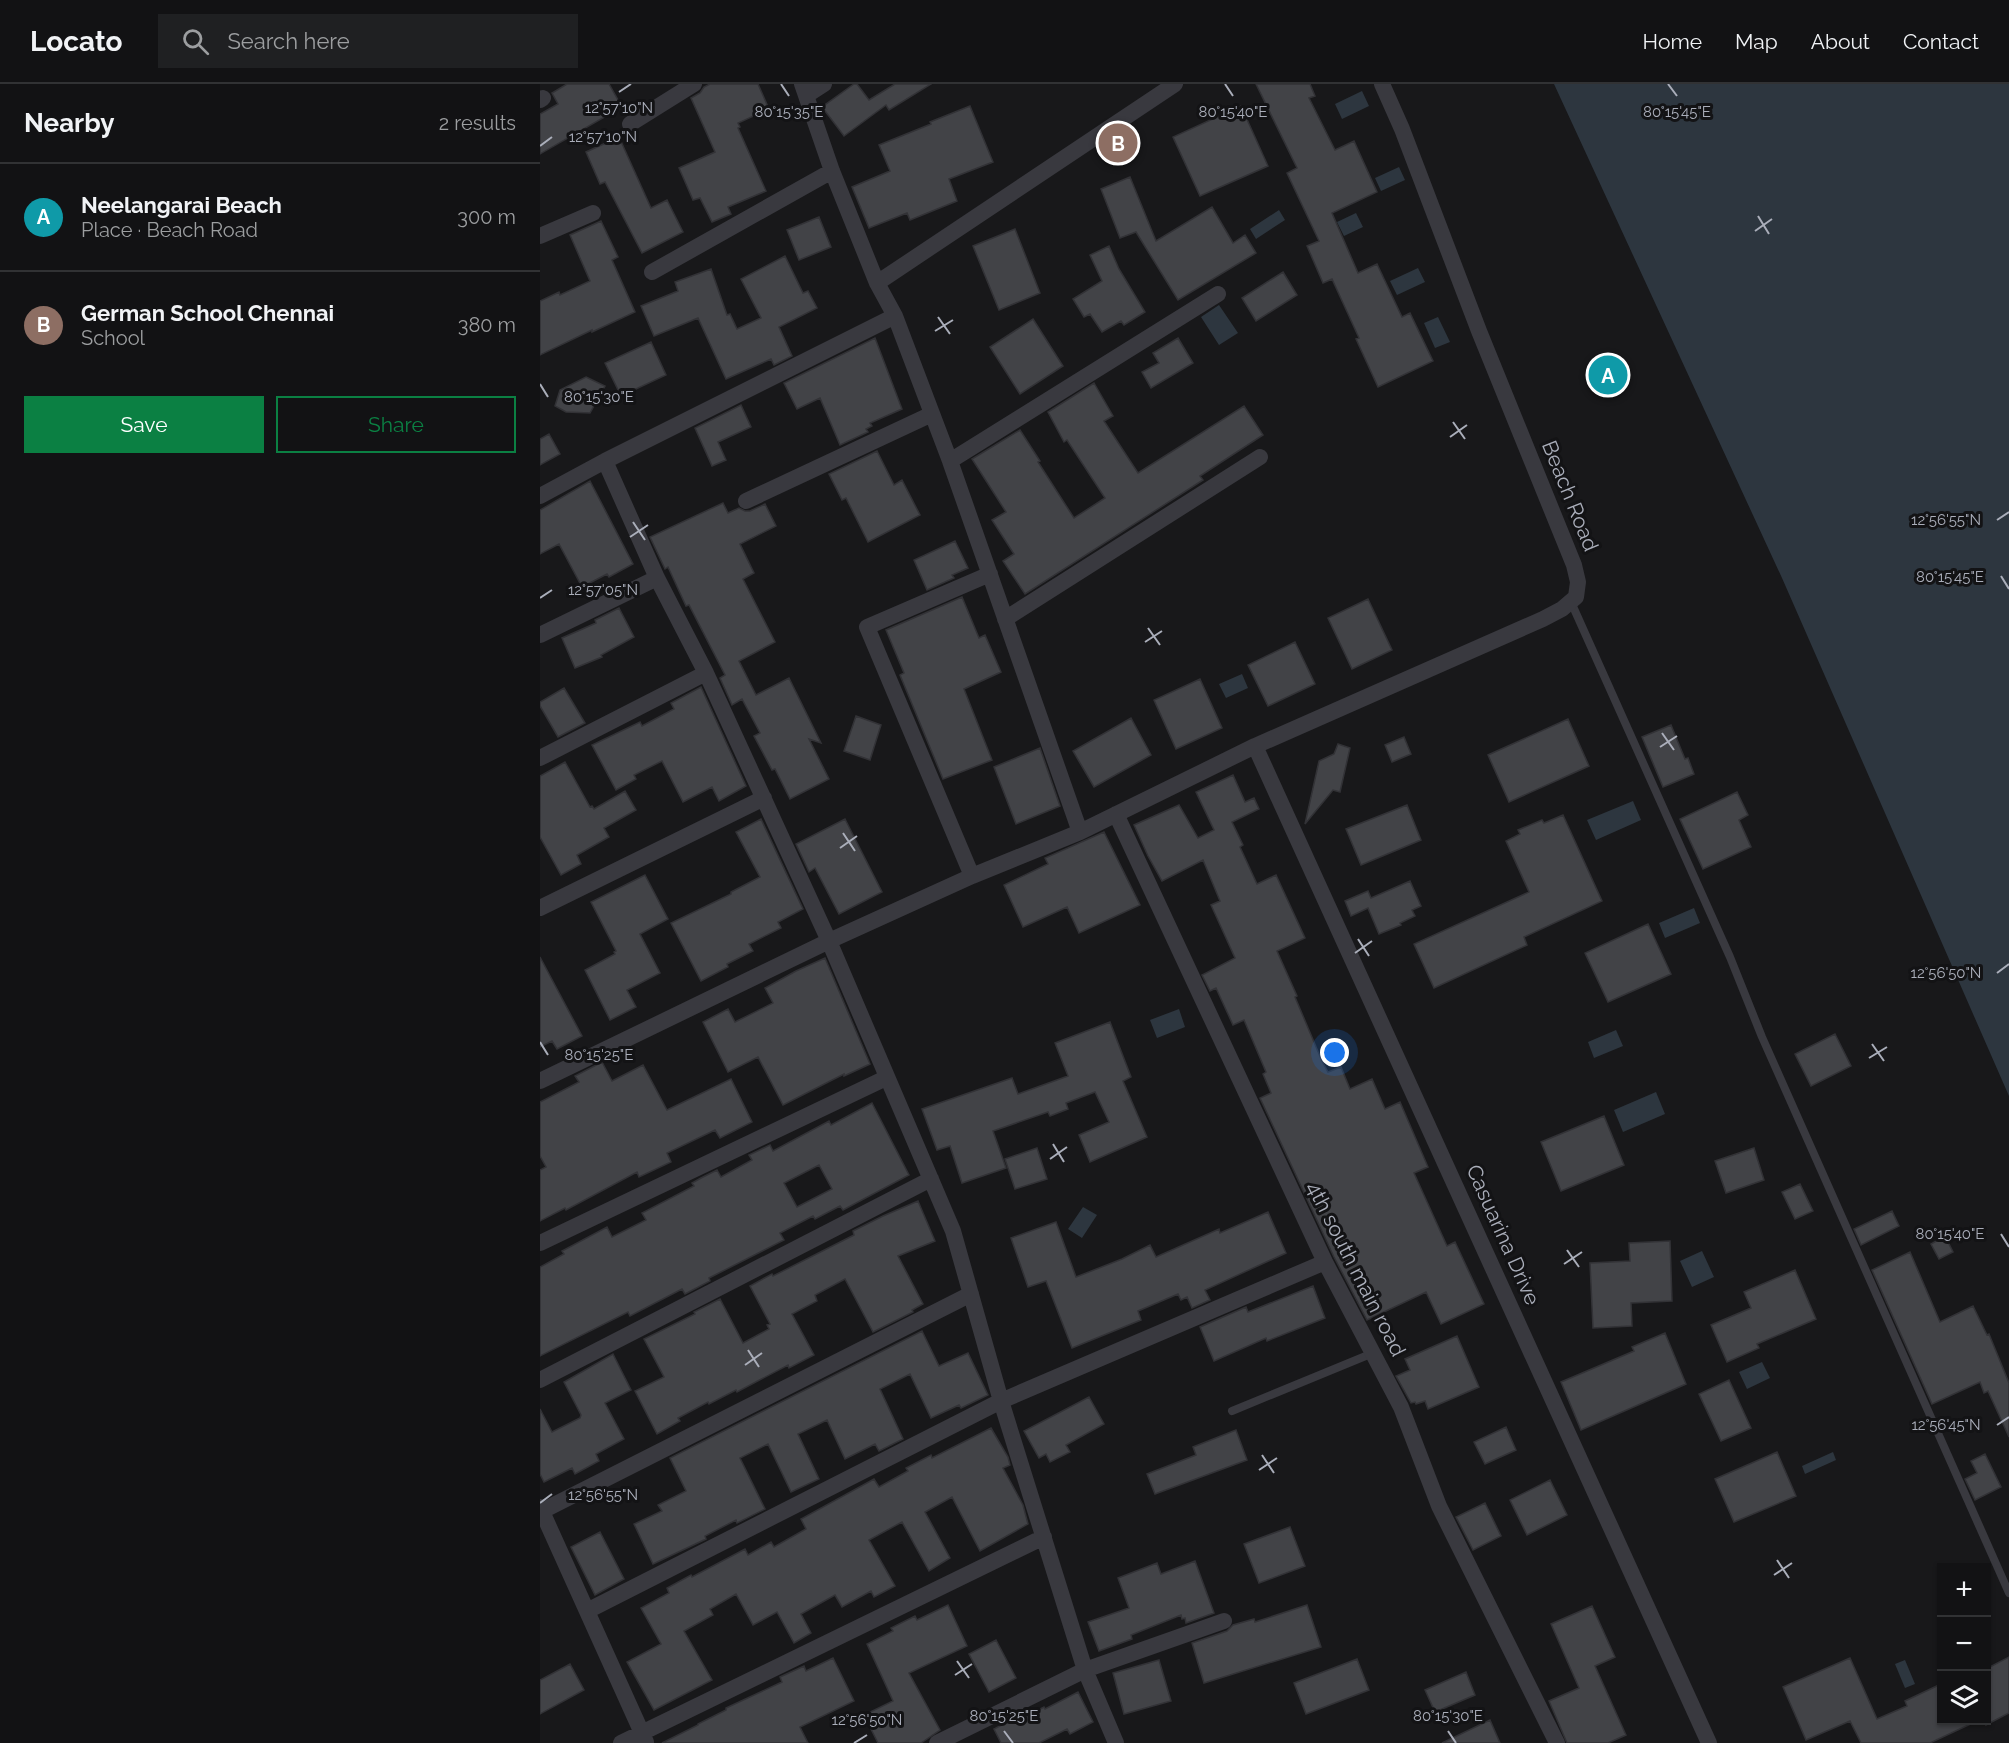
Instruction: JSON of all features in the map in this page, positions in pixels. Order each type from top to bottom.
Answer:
[{"type":"street","points":[[630,124],[694,84]]},
{"type":"street","points":[[824,84],[804,89],[832,171],[877,283],[896,316],[950,461],[1080,832]]},
{"type":"street","points":[[877,283],[1175,84]]},
{"type":"street","name":"Beach Road","points":[[1382,84],[1576,572],[1578,593],[1571,602]]},
{"type":"street","points":[[652,272],[832,171]]},
{"type":"street","points":[[540,236],[593,213]]},
{"type":"street","points":[[950,461],[1218,294]]},
{"type":"street","points":[[540,496],[605,461],[896,316]]},
{"type":"street","points":[[746,501],[932,414]]},
{"type":"street","points":[[1005,619],[1260,457]]},
{"type":"street","points":[[605,461],[657,578],[706,673],[830,941],[886,1078],[953,1231],[1000,1401],[1085,1670],[1116,1743]]},
{"type":"street","points":[[972,876],[867,627],[990,574]]},
{"type":"street","points":[[540,635],[657,578]]},
{"type":"street","points":[[540,1081],[830,941],[972,876],[1080,832],[1255,746],[1543,619],[1571,602]]},
{"type":"street","points":[[540,758],[706,673]]},
{"type":"street","name":"Casuarina Drive","points":[[1255,746],[1709,1743]]},
{"type":"street","points":[[540,908],[764,798]]},
{"type":"street","name":"4th south main road","points":[[1116,814],[1325,1262],[1401,1407],[1439,1506],[1557,1743]]},
{"type":"street","points":[[540,1243],[886,1078]]},
{"type":"street","points":[[540,1380],[931,1179]]},
{"type":"street","points":[[587,1611],[1000,1401],[1325,1262]]},
{"type":"street","points":[[644,1738],[541,1509],[971,1294]]},
{"type":"street","points":[[621,1743],[644,1738],[1044,1537]]},
{"type":"street","points":[[937,1743],[1085,1670],[1224,1621]]},
{"type":"lane","points":[[1571,602],[1730,957],[1772,1059],[2009,1593]]},
{"type":"lane","points":[[1232,1411],[1373,1353]]},
{"type":"shaded area","points":[[1554,84],[2009,84],[2009,1096],[1782,578]]},
{"type":"shaded area","points":[[1362,91],[1369,106],[1342,119],[1335,104]]},
{"type":"shaded area","points":[[1399,167],[1405,180],[1381,191],[1375,178]]},
{"type":"shaded area","points":[[1279,210],[1285,220],[1256,239],[1250,229]]},
{"type":"shaded area","points":[[1356,213],[1363,227],[1344,236],[1337,222]]},
{"type":"shaded area","points":[[1418,268],[1425,282],[1397,295],[1390,281]]},
{"type":"shaded area","points":[[1219,305],[1238,333],[1219,345],[1201,317]]},
{"type":"shaded area","points":[[1438,317],[1450,342],[1435,348],[1424,323]]},
{"type":"shaded area","points":[[1242,674],[1248,688],[1226,698],[1219,684]]},
{"type":"shaded area","points":[[1633,801],[1641,820],[1596,840],[1587,820]]},
{"type":"shaded area","points":[[1694,908],[1700,923],[1665,938],[1659,923]]},
{"type":"shaded area","points":[[1179,1009],[1185,1027],[1157,1038],[1150,1020]]},
{"type":"shaded area","points":[[1616,1030],[1623,1046],[1594,1058],[1588,1042]]},
{"type":"shaded area","points":[[1656,1092],[1665,1114],[1623,1132],[1614,1110]]},
{"type":"shaded area","points":[[1083,1207],[1097,1215],[1082,1238],[1068,1229]]},
{"type":"shaded area","points":[[1702,1251],[1714,1277],[1692,1287],[1680,1261]]},
{"type":"shaded area","points":[[1762,1362],[1770,1378],[1747,1389],[1739,1372]]},
{"type":"shaded area","points":[[1833,1452],[1836,1460],[1805,1474],[1802,1466]]},
{"type":"shaded area","points":[[1905,1660],[1915,1684],[1905,1688],[1895,1664]]},
{"type":"building","points":[[567,84],[609,84],[622,107],[540,154],[540,114],[558,104],[552,93]]},
{"type":"building","points":[[710,84],[758,84],[769,109],[738,123],[740,127],[738,128],[766,191],[728,207],[731,214],[712,222],[700,198],[693,200],[679,168],[715,152],[691,98]]},
{"type":"building","points":[[857,84],[869,100],[895,84],[931,84],[889,110],[886,105],[844,136],[822,107]]},
{"type":"building","points":[[1256,84],[1310,84],[1315,96],[1309,98],[1335,150],[1354,141],[1377,192],[1332,213],[1358,273],[1377,264],[1402,317],[1410,313],[1433,361],[1378,387],[1332,279],[1323,283],[1307,246],[1319,241],[1287,173],[1297,168]]},
{"type":"building","points":[[970,106],[993,162],[949,179],[957,201],[910,220],[907,213],[869,228],[852,187],[890,171],[879,145]]},
{"type":"building","points":[[1241,106],[1268,166],[1200,196],[1173,137]]},
{"type":"building","points":[[619,137],[651,208],[667,200],[683,232],[642,253],[605,182],[600,184],[586,152]]},
{"type":"building","points":[[1130,177],[1156,241],[1212,207],[1233,243],[1245,235],[1256,253],[1178,300],[1136,232],[1120,238],[1101,189]]},
{"type":"building","points":[[819,217],[831,247],[799,260],[787,230]]},
{"type":"building","points":[[601,221],[618,257],[612,260],[635,312],[540,355],[540,301],[559,292],[560,295],[590,281],[570,235]]},
{"type":"building","points":[[1015,229],[1040,293],[999,310],[973,246]]},
{"type":"building","points":[[1109,246],[1119,269],[1145,312],[1124,325],[1121,321],[1102,332],[1090,314],[1084,317],[1073,299],[1102,281],[1090,255]]},
{"type":"building","points":[[785,256],[803,293],[808,291],[817,308],[779,327],[792,356],[774,365],[771,359],[726,379],[698,318],[654,336],[641,306],[678,291],[675,282],[711,269],[727,315],[730,314],[737,329],[761,318],[741,279]]},
{"type":"building","points":[[1283,272],[1297,295],[1256,321],[1242,298]]},
{"type":"building","points":[[1033,319],[1063,366],[1020,394],[990,347]]},
{"type":"building","points":[[875,338],[902,409],[870,423],[872,426],[866,429],[868,432],[840,445],[820,398],[797,409],[784,383]]},
{"type":"building","points":[[1178,338],[1193,363],[1151,388],[1142,372],[1159,363],[1153,353]]},
{"type":"building","points":[[651,342],[666,375],[621,396],[605,363]]},
{"type":"building","points":[[586,377],[605,386],[590,413],[566,412],[555,406],[560,390]]},
{"type":"building","points":[[1094,383],[1113,416],[1104,421],[1138,473],[1244,406],[1263,435],[1200,476],[1203,480],[1025,594],[1003,561],[1014,554],[992,520],[1006,512],[972,459],[1020,430],[1074,518],[1105,498],[1067,440],[1064,442],[1048,412]]},
{"type":"building","points":[[741,405],[751,427],[718,442],[726,460],[712,466],[695,428]]},
{"type":"building","points":[[549,434],[560,454],[540,465],[540,439]]},
{"type":"building","points":[[877,451],[894,485],[902,480],[920,515],[868,542],[846,498],[842,500],[829,474]]},
{"type":"building","points":[[590,481],[633,564],[609,577],[607,574],[582,587],[559,544],[540,554],[540,510]]},
{"type":"building","points":[[723,503],[728,513],[739,508],[750,511],[765,504],[776,526],[740,544],[754,573],[743,579],[775,642],[739,661],[756,695],[789,678],[821,743],[809,739],[829,779],[790,799],[775,769],[772,770],[754,736],[760,733],[742,699],[732,705],[720,678],[725,675],[689,605],[686,606],[668,567],[665,569],[650,537]]},
{"type":"building","points":[[955,541],[968,568],[952,575],[954,578],[927,590],[914,560]]},
{"type":"building","points":[[962,597],[979,638],[985,635],[1001,672],[964,689],[992,760],[943,779],[900,675],[904,673],[886,630]]},
{"type":"building","points":[[1368,599],[1392,650],[1352,669],[1328,618]]},
{"type":"building","points":[[619,608],[634,637],[601,655],[602,657],[575,668],[562,638],[596,623],[595,620]]},
{"type":"building","points":[[1295,642],[1315,684],[1268,706],[1248,665]]},
{"type":"building","points":[[1200,679],[1222,728],[1176,749],[1154,700]]},
{"type":"building","points":[[701,687],[746,786],[719,801],[712,787],[683,802],[662,761],[634,775],[636,779],[616,790],[592,745],[640,722],[642,726],[674,709],[671,703]]},
{"type":"building","points":[[564,688],[585,723],[558,737],[540,706],[540,702]]},
{"type":"building","points":[[856,716],[881,725],[870,760],[844,751]]},
{"type":"building","points":[[1131,718],[1151,755],[1094,787],[1073,751]]},
{"type":"building","points":[[1568,719],[1589,766],[1509,802],[1488,755]]},
{"type":"building","points":[[1671,725],[1694,774],[1663,787],[1642,737]]},
{"type":"building","points":[[1404,737],[1411,754],[1392,762],[1385,745]]},
{"type":"building","points":[[1338,744],[1350,748],[1340,792],[1333,790],[1305,824],[1319,761],[1334,754]]},
{"type":"building","points":[[1040,748],[1060,806],[1016,824],[994,767]]},
{"type":"building","points":[[565,762],[590,807],[594,809],[625,791],[636,810],[604,828],[609,837],[577,855],[581,864],[561,875],[540,837],[540,776]]},
{"type":"building","points":[[1233,775],[1245,802],[1254,798],[1259,809],[1232,822],[1243,845],[1240,847],[1257,884],[1276,875],[1305,938],[1277,951],[1322,1061],[1328,1072],[1341,1067],[1350,1089],[1372,1079],[1385,1109],[1400,1102],[1428,1167],[1414,1173],[1447,1246],[1455,1242],[1484,1304],[1441,1324],[1426,1292],[1367,1320],[1334,1257],[1260,1098],[1271,1093],[1263,1074],[1266,1072],[1244,1020],[1233,1025],[1216,988],[1210,991],[1202,975],[1235,958],[1211,905],[1220,901],[1203,860],[1162,881],[1134,825],[1179,805],[1198,838],[1214,830],[1196,792]]},
{"type":"building","points":[[1737,792],[1748,815],[1739,820],[1751,847],[1703,869],[1680,819]]},
{"type":"building","points":[[1407,805],[1421,840],[1361,865],[1346,829]]},
{"type":"building","points":[[1563,815],[1602,901],[1524,937],[1527,945],[1434,988],[1414,944],[1529,892],[1506,841],[1520,834],[1518,830],[1542,820],[1544,823]]},
{"type":"building","points":[[761,819],[803,909],[778,922],[781,928],[749,944],[753,951],[701,981],[671,923],[760,877],[736,832]]},
{"type":"building","points":[[845,819],[882,892],[839,914],[815,868],[809,872],[796,844]]},
{"type":"building","points":[[1104,832],[1140,905],[1079,933],[1067,907],[1023,927],[1004,885],[1048,864],[1045,858]]},
{"type":"building","points":[[645,875],[668,919],[640,934],[660,973],[627,990],[636,1007],[610,1020],[585,970],[615,954],[616,951],[591,902]]},
{"type":"building","points":[[1410,881],[1421,906],[1412,910],[1415,916],[1400,923],[1401,925],[1379,934],[1368,908],[1351,916],[1345,901],[1368,891],[1371,898]]},
{"type":"building","points":[[1648,924],[1671,974],[1608,1002],[1585,953]]},
{"type":"building","points":[[540,957],[582,1036],[557,1049],[552,1041],[540,1047]]},
{"type":"building","points":[[825,958],[870,1064],[844,1076],[844,1074],[783,1105],[758,1057],[728,1072],[703,1022],[728,1009],[735,1022],[773,1003],[765,988]]},
{"type":"building","points":[[1110,1022],[1131,1077],[1123,1081],[1147,1137],[1090,1162],[1079,1135],[1109,1122],[1095,1092],[1066,1103],[1068,1109],[1050,1116],[1048,1112],[993,1131],[1006,1168],[962,1183],[950,1146],[937,1150],[922,1109],[1012,1078],[1018,1094],[1068,1076],[1055,1043]]},
{"type":"building","points":[[1835,1034],[1851,1066],[1811,1086],[1795,1054]]},
{"type":"building","points":[[602,1062],[612,1081],[643,1065],[667,1110],[731,1079],[752,1122],[720,1138],[715,1130],[667,1153],[671,1162],[639,1177],[637,1172],[566,1210],[565,1208],[540,1221],[540,1170],[546,1167],[540,1156],[540,1102],[579,1082],[575,1076]]},
{"type":"building","points":[[872,1103],[909,1175],[843,1210],[840,1206],[815,1219],[813,1216],[780,1233],[784,1240],[709,1278],[710,1281],[685,1294],[682,1289],[630,1316],[628,1312],[540,1356],[540,1267],[564,1254],[562,1251],[607,1227],[612,1237],[646,1220],[642,1213],[694,1186],[692,1183],[717,1170],[721,1177],[752,1160],[749,1155],[770,1145],[773,1151],[829,1121],[831,1125]],"holes":[[[819,1165],[832,1189],[797,1207],[784,1183]]]},
{"type":"building","points":[[1604,1116],[1624,1165],[1561,1191],[1541,1142]]},
{"type":"building","points":[[1037,1148],[1047,1179],[1015,1189],[1005,1159]]},
{"type":"building","points":[[1754,1148],[1764,1180],[1726,1193],[1715,1161]]},
{"type":"building","points":[[1800,1184],[1813,1211],[1795,1219],[1782,1192]]},
{"type":"building","points":[[918,1201],[935,1241],[898,1256],[923,1304],[912,1310],[913,1312],[873,1332],[845,1279],[815,1295],[817,1301],[792,1314],[814,1355],[789,1368],[788,1365],[737,1392],[736,1390],[709,1404],[708,1402],[678,1418],[680,1421],[657,1434],[635,1391],[664,1377],[644,1339],[720,1299],[743,1343],[769,1329],[767,1325],[770,1324],[750,1286],[854,1235],[853,1231]]},
{"type":"building","points":[[1892,1211],[1899,1226],[1861,1245],[1854,1229]]},
{"type":"building","points":[[1268,1212],[1286,1253],[1205,1290],[1210,1300],[1192,1308],[1187,1297],[1181,1300],[1178,1294],[1138,1311],[1141,1320],[1072,1348],[1046,1281],[1028,1287],[1011,1238],[1056,1222],[1076,1277],[1150,1245],[1156,1257],[1219,1229],[1220,1233]]},
{"type":"building","points":[[1945,1236],[1953,1252],[1939,1259],[1931,1244]]},
{"type":"building","points":[[1670,1241],[1672,1301],[1631,1303],[1632,1326],[1593,1328],[1590,1263],[1630,1261],[1629,1243]]},
{"type":"building","points":[[1910,1252],[1940,1322],[1973,1306],[1987,1335],[1989,1334],[2009,1383],[2009,1437],[1988,1391],[1984,1393],[1980,1382],[1932,1404],[1872,1270]]},
{"type":"building","points":[[1795,1270],[1816,1319],[1757,1344],[1759,1348],[1727,1362],[1711,1325],[1751,1308],[1744,1292]]},
{"type":"building","points":[[1313,1286],[1325,1318],[1267,1341],[1266,1338],[1214,1361],[1200,1327],[1246,1307],[1248,1312]]},
{"type":"building","points":[[922,1331],[939,1366],[968,1353],[988,1395],[961,1408],[959,1405],[931,1418],[910,1374],[880,1389],[903,1439],[879,1451],[875,1444],[845,1459],[827,1420],[798,1434],[819,1479],[791,1492],[768,1444],[740,1458],[765,1509],[737,1523],[736,1520],[705,1536],[706,1539],[653,1564],[634,1524],[662,1511],[658,1505],[686,1491],[670,1458]]},
{"type":"building","points":[[1665,1333],[1686,1384],[1581,1430],[1561,1382],[1634,1351],[1632,1347]]},
{"type":"building","points":[[1457,1336],[1479,1387],[1428,1409],[1425,1401],[1411,1403],[1396,1376],[1410,1370],[1405,1359]]},
{"type":"building","points":[[613,1354],[631,1390],[605,1403],[624,1439],[596,1454],[599,1461],[575,1474],[572,1468],[544,1482],[540,1474],[540,1409],[552,1432],[580,1418],[581,1415],[564,1382]]},
{"type":"building","points":[[1729,1380],[1751,1428],[1721,1441],[1699,1394]]},
{"type":"building","points":[[1089,1397],[1104,1424],[1066,1445],[1070,1452],[1050,1462],[1046,1454],[1039,1458],[1024,1431]]},
{"type":"building","points":[[1506,1427],[1516,1450],[1485,1464],[1474,1442]]},
{"type":"building","points":[[991,1428],[1008,1457],[1010,1465],[1003,1468],[1023,1505],[1028,1524],[980,1551],[952,1497],[925,1512],[950,1558],[929,1571],[902,1522],[869,1540],[895,1586],[874,1597],[871,1591],[842,1607],[835,1595],[801,1614],[811,1633],[794,1643],[777,1612],[753,1625],[736,1594],[710,1609],[713,1615],[684,1631],[712,1680],[654,1710],[627,1662],[661,1644],[641,1608],[669,1593],[667,1588],[745,1549],[748,1555],[771,1542],[774,1547],[806,1529],[801,1519],[874,1479],[879,1487],[908,1471],[906,1468],[931,1455],[932,1458]]},
{"type":"building","points":[[1236,1430],[1247,1460],[1155,1494],[1147,1474],[1196,1455],[1193,1447]]},
{"type":"building","points":[[1777,1452],[1796,1496],[1734,1522],[1715,1479]]},
{"type":"building","points":[[1985,1454],[2001,1487],[1975,1500],[1965,1479],[1977,1473],[1971,1461]]},
{"type":"building","points":[[1550,1480],[1567,1515],[1527,1535],[1510,1500]]},
{"type":"building","points":[[1485,1503],[1501,1536],[1473,1550],[1456,1517]]},
{"type":"building","points":[[1290,1527],[1305,1566],[1259,1583],[1244,1544]]},
{"type":"building","points":[[600,1532],[624,1579],[595,1595],[571,1547]]},
{"type":"building","points":[[1195,1561],[1214,1613],[1186,1623],[1185,1618],[1182,1619],[1181,1615],[1131,1635],[1132,1639],[1099,1651],[1088,1622],[1129,1608],[1118,1578],[1157,1563],[1161,1574]]},
{"type":"building","points":[[948,1605],[967,1646],[909,1673],[940,1730],[921,1743],[878,1743],[864,1715],[893,1701],[867,1644],[893,1631],[891,1628],[915,1616],[917,1620]]},
{"type":"building","points":[[1307,1605],[1321,1647],[1204,1683],[1192,1643],[1227,1631],[1233,1625],[1254,1619],[1255,1622]]},
{"type":"building","points":[[1592,1606],[1615,1657],[1595,1666],[1626,1735],[1608,1743],[1567,1743],[1549,1701],[1579,1688],[1551,1624]]},
{"type":"building","points":[[996,1640],[1016,1678],[989,1692],[969,1654]]},
{"type":"building","points":[[2009,1657],[2009,1713],[1991,1722],[1991,1671],[1991,1666]]},
{"type":"building","points":[[833,1658],[854,1701],[800,1727],[808,1743],[662,1743],[726,1708],[782,1682],[780,1677],[804,1666],[806,1671]]},
{"type":"building","points":[[1850,1658],[1877,1719],[1907,1706],[1905,1701],[1937,1686],[1937,1725],[1968,1725],[1930,1743],[1861,1743],[1850,1721],[1806,1740],[1783,1687]]},
{"type":"building","points":[[1357,1659],[1369,1690],[1306,1714],[1294,1683]]},
{"type":"building","points":[[1159,1660],[1171,1701],[1124,1714],[1113,1673]]},
{"type":"building","points":[[570,1664],[584,1690],[540,1714],[540,1680]]},
{"type":"building","points":[[1466,1672],[1475,1695],[1435,1712],[1425,1690]]},
{"type":"building","points":[[1078,1692],[1093,1722],[1070,1734],[1067,1729],[1039,1743],[1001,1743],[994,1729],[1017,1717],[1019,1720],[1044,1707],[1045,1709]]},
{"type":"building","points":[[1490,1720],[1500,1743],[1442,1743]]},
{"type":"place","name":"German School Chennai","points":[[1118,143]]},
{"type":"place","name":"Neelangarai Beach","points":[[1608,375]]}]
